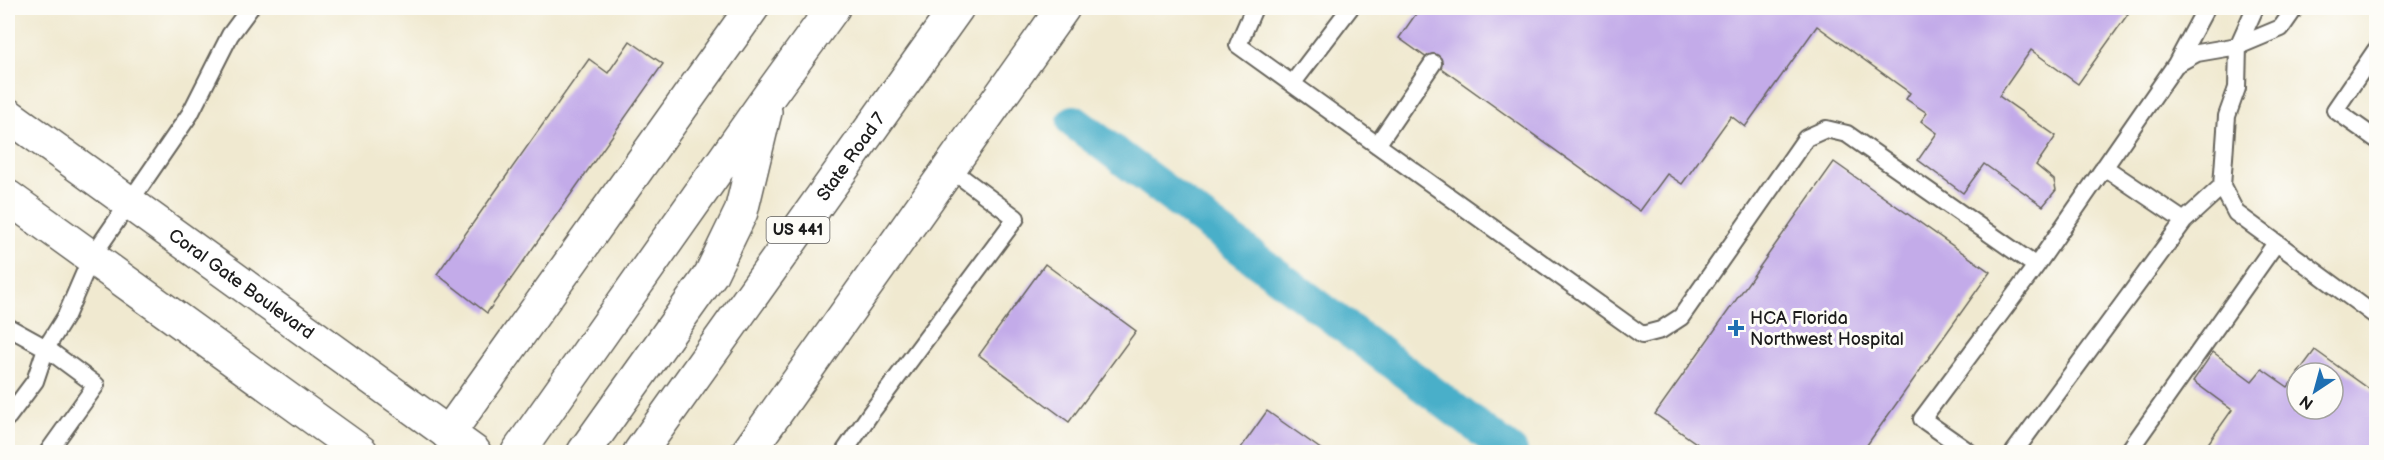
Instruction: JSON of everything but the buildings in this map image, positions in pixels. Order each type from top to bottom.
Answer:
[{"type":"street","points":[[461,443],[752,8]]},
{"type":"street","points":[[518,453],[833,8]]},
{"type":"street","name":"State Road 7","points":[[640,453],[957,8]]},
{"type":"street","points":[[748,453],[1063,8]]},
{"type":"street","points":[[584,453],[711,274],[741,212],[769,96]]},
{"type":"street","name":"Coral Gate Boulevard","points":[[8,115],[461,443]]},
{"type":"street","points":[[8,197],[361,453]]},
{"type":"lane","points":[[8,417],[34,381],[46,348],[66,316],[91,258],[190,114],[230,35],[250,8]]},
{"type":"lane","points":[[1254,8],[1238,45],[1642,335],[1661,330],[1681,317],[1806,138],[1826,129],[1847,134],[2036,266]]},
{"type":"lane","points":[[1292,84],[1350,8]]},
{"type":"lane","points":[[1969,453],[1922,419],[2036,266],[2176,64],[2206,8]]},
{"type":"lane","points":[[2255,8],[2238,46],[2237,88],[2228,116],[2222,186],[2236,213],[2376,316]]},
{"type":"lane","points":[[2176,64],[2197,53],[2238,46],[2281,28],[2295,8]]},
{"type":"lane","points":[[2376,50],[2335,110],[2376,139]]},
{"type":"lane","points":[[1377,145],[1433,63]]},
{"type":"lane","points":[[2104,167],[2184,221]]},
{"type":"lane","points":[[844,453],[870,414],[1016,218],[949,168]]},
{"type":"lane","points":[[2014,453],[2184,221],[2222,186]]},
{"type":"lane","points":[[2128,453],[2276,243]]},
{"type":"lane","points":[[8,327],[46,348],[96,385],[48,453]]},
{"type":"waterway","points":[[1074,122],[1511,452]]},
{"type":"place","name":"HCA Florida Northwest Hospital","points":[[1736,328]]}]
